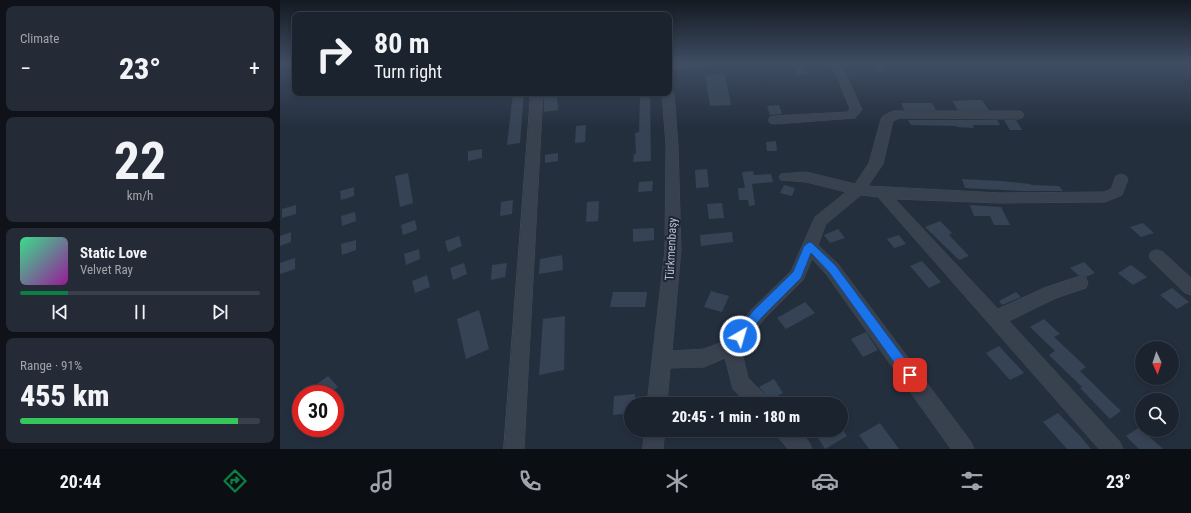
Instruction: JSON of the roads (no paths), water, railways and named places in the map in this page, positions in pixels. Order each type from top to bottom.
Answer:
[{"type":"street","points":[[774,120],[851,115],[856,110],[845,85]]},
{"type":"street","points":[[514,449],[537,96]]},
{"type":"street","name":"Türkmenbaşy","points":[[658,397],[673,249],[672,145],[668,96]]},
{"type":"street","points":[[661,360],[704,358],[731,347],[758,314],[797,275],[820,221],[858,190],[876,164],[887,119],[897,114],[1018,115]]},
{"type":"street","points":[[786,177],[806,177],[858,190],[882,193],[998,198],[1105,197],[1117,192],[1121,179]]},
{"type":"street","points":[[882,193],[1113,449]]},
{"type":"street","points":[[809,246],[832,269],[964,449]]},
{"type":"street","points":[[1157,256],[1191,288]]},
{"type":"street","points":[[995,319],[1050,293],[1080,283]]},
{"type":"street","points":[[731,347],[740,382],[754,397]]},
{"type":"street","points":[[653,449],[654,437]]},
{"type":"street","points":[[791,437],[802,449]]}]
